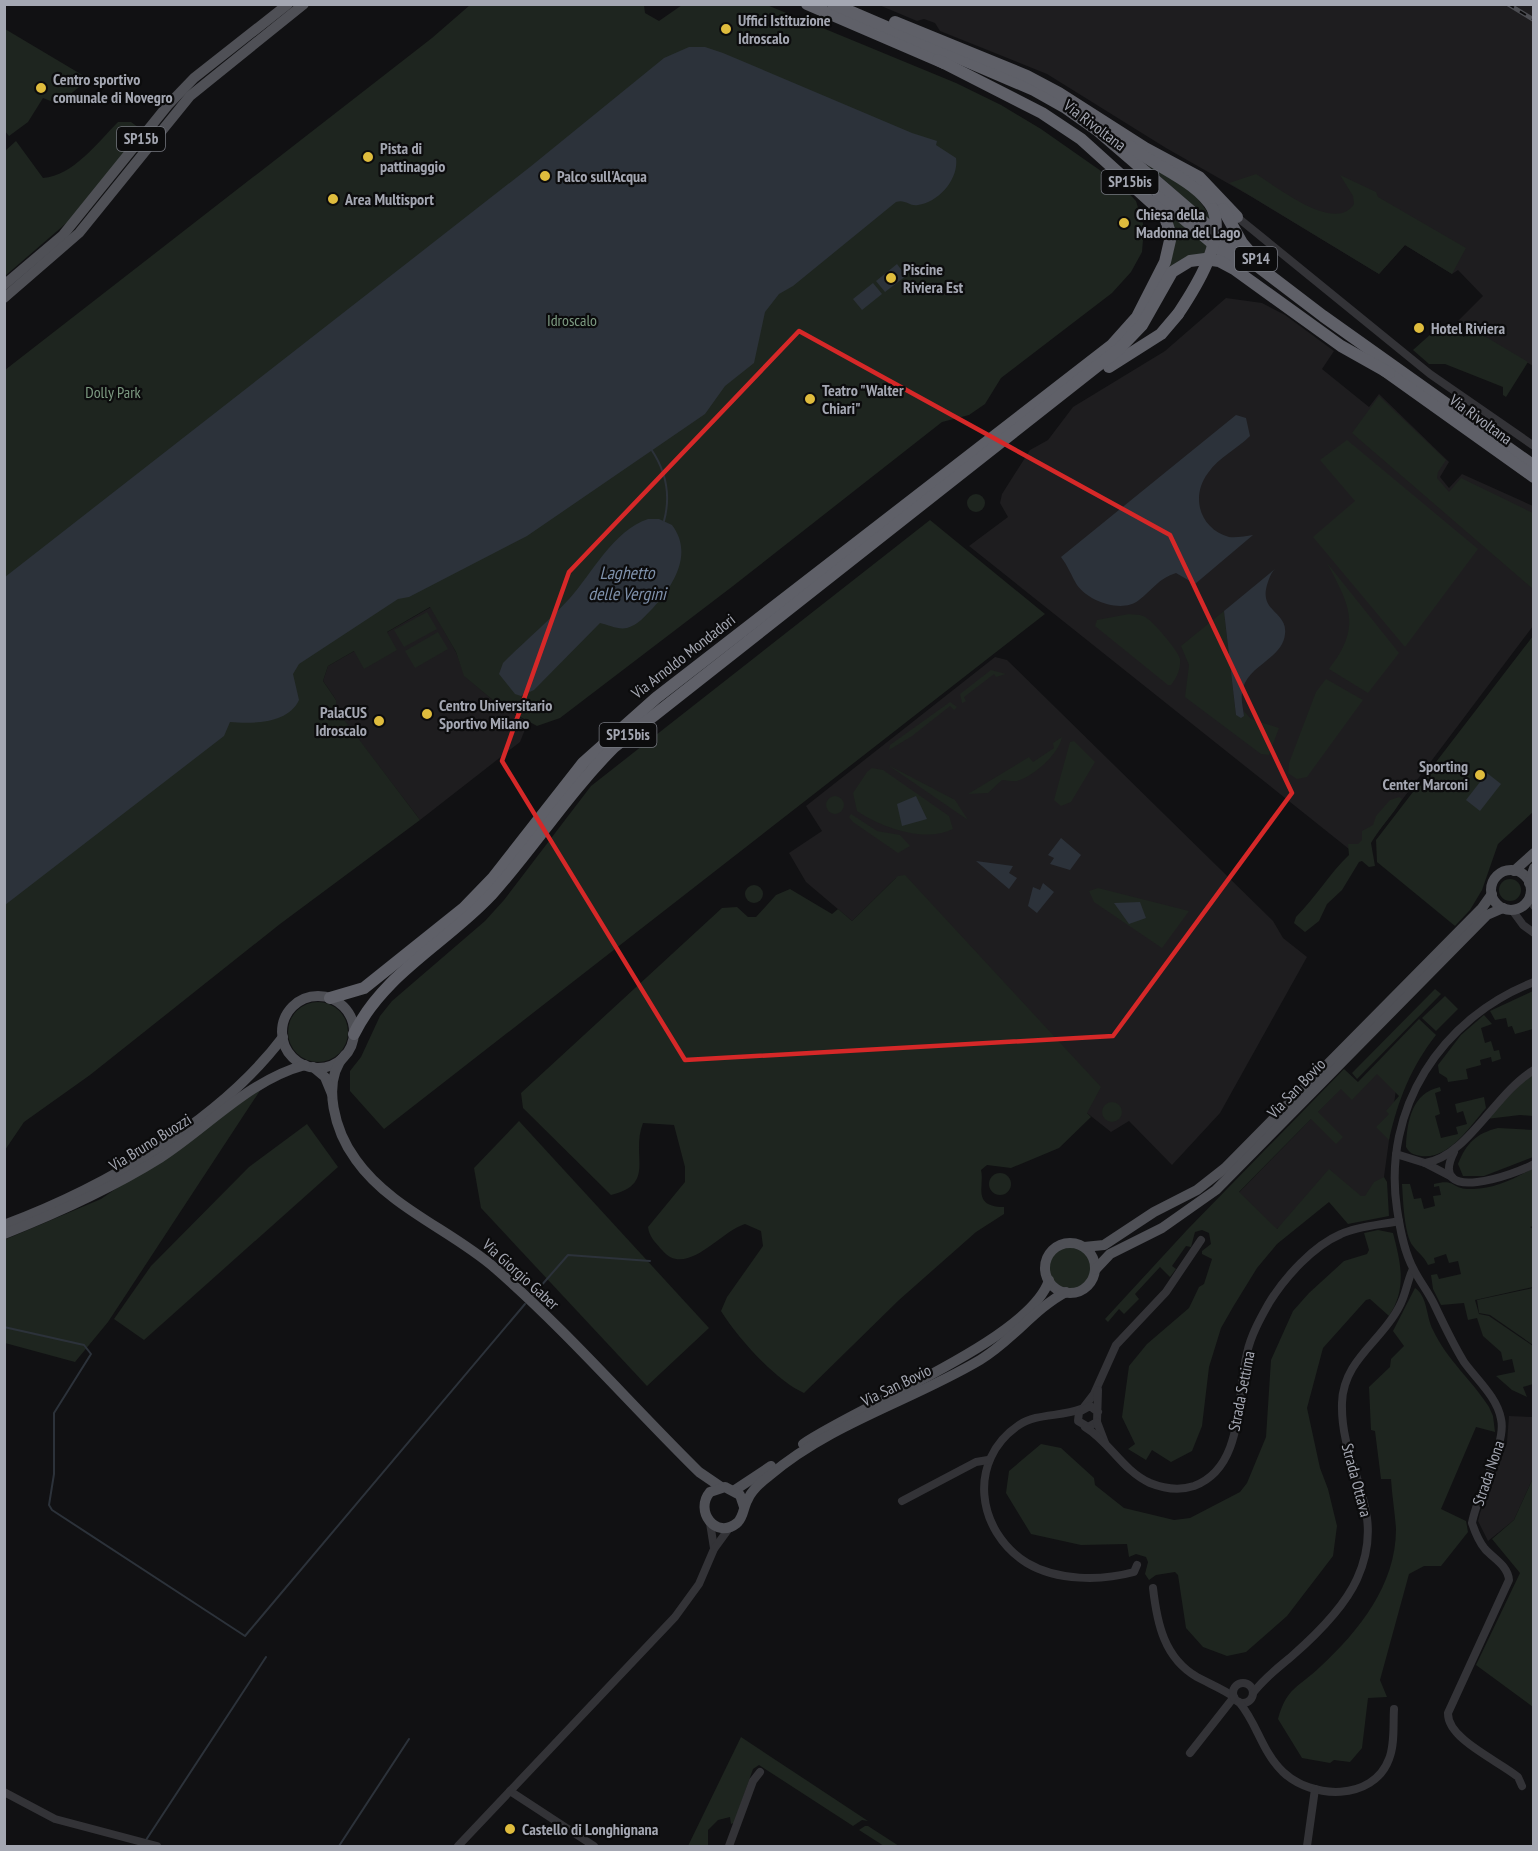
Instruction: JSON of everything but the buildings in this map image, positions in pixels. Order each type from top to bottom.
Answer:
[{"type":"highway","name":"Via Rivoltana","points":[[807,4],[1028,99],[1081,132],[1238,265],[1533,477]]},
{"type":"highway","name":"Via Rivoltana","points":[[833,4],[1034,90],[1066,108],[1097,130],[1235,249],[1313,309],[1533,466]]},
{"type":"highway","name":"SP15bis","points":[[849,4],[1027,76],[1088,111],[1149,162],[1200,192],[1213,209],[1217,224],[1214,245],[1178,314],[1161,334],[1092,379],[1067,391]]},
{"type":"highway","name":"Via Arnoldo Mondadori","points":[[330,998],[364,988],[464,908],[493,878],[583,763],[656,698],[1114,342],[1139,314],[1168,254],[1171,236],[1168,223],[1157,206],[1081,139],[1042,113],[938,60]]},
{"type":"highway","name":"SP14","points":[[1088,111],[1145,148],[1199,177],[1216,195],[1234,230],[1250,253],[1296,290],[1313,309]]},
{"type":"highway","points":[[1216,195],[1237,217]]},
{"type":"highway","name":"SP15bis","points":[[1067,391],[1129,340],[1142,325],[1170,274],[1197,259],[1216,260],[1234,269],[1341,346],[1389,374]]},
{"type":"highway","name":"Via Arnoldo Mondadori","points":[[354,1034],[377,996],[452,933],[490,896],[564,801],[614,747],[1067,391]]},
{"type":"highway","name":"SP14","points":[[1495,438],[1533,458]]},
{"type":"highway","points":[[1498,451],[1533,484]]},
{"type":"main road","name":"SP15b","points":[[4,285],[63,235],[168,105],[194,78],[288,4]]},
{"type":"main road","name":"SP15b","points":[[4,298],[79,233],[190,96],[304,4]]},
{"type":"main road","points":[[1533,853],[1514,871],[1497,876],[1492,885],[1492,894],[1496,903],[1507,909],[1521,907],[1532,901],[1529,883],[1533,868]]},
{"type":"main road","points":[[1514,871],[1523,875],[1529,883]]},
{"type":"main road","name":"Via San Bovio","points":[[735,1490],[829,1427],[931,1376],[1015,1322],[1039,1300],[1049,1280],[1046,1263],[1052,1251],[1069,1243],[1084,1247],[1104,1245],[1154,1212],[1197,1190],[1225,1168],[1482,908],[1492,894]]},
{"type":"main road","name":"Via San Bovio","points":[[730,1527],[741,1519],[744,1507],[758,1486],[794,1458],[834,1432],[980,1360],[1011,1339],[1046,1305],[1065,1292],[1085,1288],[1093,1279],[1095,1270],[1110,1254],[1162,1228],[1215,1190],[1487,915],[1507,909]]},
{"type":"main road","name":"SP15bis","points":[[283,1037],[284,1021],[296,1004],[314,996],[330,998]]},
{"type":"main road","points":[[330,998],[348,1012],[354,1034]]},
{"type":"main road","name":"SP15bis","points":[[345,1055],[354,1034]]},
{"type":"main road","points":[[283,1037],[289,1052],[309,1066],[329,1066],[345,1055]]},
{"type":"main road","name":"Via Bruno Buozzi","points":[[4,1225],[55,1204],[125,1168],[173,1137],[257,1071],[283,1037]]},
{"type":"main road","name":"Via Giorgio Gaber","points":[[334,1100],[336,1069],[345,1055]]},
{"type":"main road","name":"Via Bruno Buozzi","points":[[4,1234],[90,1195],[158,1159],[269,1078],[309,1066]]},
{"type":"main road","name":"Via Giorgio Gaber","points":[[309,1066],[326,1077],[334,1100],[338,1129],[362,1168],[381,1187],[495,1268],[581,1351],[699,1472],[721,1487]]},
{"type":"main road","points":[[1084,1247],[1093,1259],[1095,1270]]},
{"type":"main road","points":[[1049,1280],[1054,1287],[1065,1292]]},
{"type":"main road","name":"Via Giorgio Gaber","points":[[699,1472],[707,1495]]},
{"type":"main road","points":[[730,1527],[717,1527],[710,1523],[704,1511],[707,1495],[721,1487],[735,1490],[742,1499],[744,1507]]},
{"type":"street","name":"Via Rivoltana","points":[[1237,217],[1430,374],[1533,446]]},
{"type":"street","points":[[1507,909],[1533,933]]},
{"type":"street","points":[[1413,1269],[1399,1221],[1395,1193],[1396,1154],[1403,1119],[1411,1096],[1443,1043],[1484,1008],[1533,982]]},
{"type":"street","points":[[1425,1163],[1444,1158],[1454,1151],[1502,1095],[1533,1070]]},
{"type":"street","points":[[1454,1151],[1449,1165],[1454,1178]]},
{"type":"street","points":[[1396,1154],[1425,1163],[1462,1183],[1482,1182],[1507,1176],[1533,1164]]},
{"type":"street","name":"Strada Settima","points":[[1056,1416],[1082,1425],[1106,1445],[1125,1467],[1161,1487],[1184,1489],[1214,1475],[1222,1465],[1234,1432],[1247,1353],[1253,1334],[1280,1288],[1308,1257],[1341,1233],[1399,1221]]},
{"type":"street","name":"Strada Settima","points":[[1137,1565],[1134,1572],[1098,1578],[1060,1574],[1028,1564],[1002,1539],[985,1506],[983,1495],[988,1460],[1002,1439],[1020,1424],[1038,1417],[1056,1416],[1082,1408],[1098,1387],[1116,1345],[1166,1292],[1201,1240]]},
{"type":"street","name":"Strada Ottava","points":[[1253,1696],[1268,1675],[1310,1639],[1331,1616],[1357,1578],[1369,1528],[1363,1488],[1346,1442],[1342,1402],[1345,1386],[1361,1354],[1400,1306],[1413,1269]]},
{"type":"street","name":"Strada Nona","points":[[1413,1269],[1456,1349],[1499,1408],[1503,1429],[1472,1523],[1484,1548],[1502,1565],[1508,1573],[1509,1580],[1448,1713],[1448,1722],[1453,1730],[1465,1740],[1518,1777],[1522,1786]]},
{"type":"street","name":"Strada Settima","points":[[1098,1387],[1097,1422],[1106,1445]]},
{"type":"street","points":[[1097,1422],[1093,1426],[1082,1425],[1077,1418],[1082,1408],[1090,1406],[1098,1412]]},
{"type":"street","points":[[902,1501],[976,1462],[988,1460]]},
{"type":"street","points":[[710,1523],[714,1549]]},
{"type":"street","points":[[458,1846],[679,1612],[702,1579],[714,1549],[730,1527]]},
{"type":"street","points":[[1153,1588],[1160,1632],[1169,1650],[1181,1665],[1245,1703],[1253,1696]]},
{"type":"street","name":"Strada Ottava","points":[[1210,1683],[1222,1686],[1268,1675]]},
{"type":"street","points":[[1256,1726],[1251,1686],[1242,1683],[1234,1690],[1237,1699],[1256,1726],[1274,1763],[1298,1783],[1315,1789],[1350,1791],[1373,1781],[1388,1761],[1391,1752],[1394,1709]]},
{"type":"street","points":[[1191,1753],[1237,1699]]},
{"type":"street","points":[[729,1846],[753,1780],[760,1772]]},
{"type":"street","points":[[1307,1846],[1315,1789]]},
{"type":"street","points":[[510,1791],[594,1846]]},
{"type":"street","points":[[4,1792],[55,1819],[157,1846]]},
{"type":"highlighted area","points":[[799,331],[1170,535],[1292,793],[1113,1036],[685,1060],[502,761],[569,572]]},
{"type":"shaded area","points":[[879,5],[1533,5],[1533,366],[1458,321],[1483,296],[1458,270],[1452,274],[1405,245],[1379,274],[1166,148],[1047,74],[940,31],[935,23],[924,19],[917,21]]},
{"type":"shaded area","points":[[1226,298],[1262,303],[1285,315],[1334,351],[1322,369],[1369,407],[1379,394],[1449,462],[1440,477],[1449,488],[1462,474],[1533,506],[1533,626],[1359,857],[969,546],[1008,517],[1000,503],[1002,494],[1030,450],[1048,440],[1073,407],[1165,351]]},
{"type":"shaded area","name":"Centro Universitario Sportivo Milano","points":[[431,607],[456,652],[465,676],[500,706],[528,722],[520,742],[420,820],[335,709],[336,700],[323,681],[328,666]]},
{"type":"shaded area","points":[[995,657],[1007,660],[1273,921],[1283,938],[1307,957],[1220,1113],[1172,1165],[1129,1121],[1111,1132],[1087,1113],[896,878],[852,921],[806,882],[789,853],[822,831],[806,806]]},
{"type":"shaded area","points":[[1381,1065],[1397,1082],[1383,1184],[1363,1202],[1335,1182],[1246,1254],[1212,1220],[1348,1081],[1357,1088]]},
{"type":"shaded area","points":[[1509,1416],[1533,1417],[1533,1478],[1514,1520],[1488,1541],[1478,1521],[1507,1442]]},
{"type":"green space","name":"Idroscalo","points":[[470,5],[644,5],[645,13],[659,21],[682,5],[767,5],[956,83],[1001,105],[1041,129],[1121,185],[1136,201],[1144,227],[1142,252],[1131,272],[1112,293],[1001,378],[985,404],[969,415],[942,422],[560,718],[537,726],[500,706],[464,676],[456,652],[430,607],[387,632],[397,650],[364,669],[354,651],[328,666],[323,681],[336,700],[336,709],[420,820],[280,924],[90,1075],[24,1122],[5,1150],[5,370],[432,38]]},
{"type":"green space","name":"Centro sportivo comunale di Novegro","points":[[5,29],[89,79],[58,104],[43,98],[28,122],[9,136],[4,130]]},
{"type":"green space","points":[[118,122],[131,122],[142,130],[71,219],[5,276],[5,151],[16,141],[43,178],[54,176],[75,165]]},
{"type":"green space","points":[[1146,164],[1175,180],[1192,193],[1200,201],[1211,221]]},
{"type":"green space","points":[[1256,174],[1305,205],[1333,214],[1345,212],[1354,204],[1353,196],[1340,175],[1376,192],[1378,197],[1466,248],[1452,274],[1405,245],[1379,274],[1229,183]]},
{"type":"green space","points":[[1169,213],[1208,245],[1203,256],[1160,285],[1174,250],[1174,235]]},
{"type":"green space","points":[[1442,324],[1464,337],[1471,328],[1528,362],[1506,397],[1503,395],[1503,387],[1445,364],[1429,364],[1413,350]]},
{"type":"green space","points":[[1379,396],[1446,460],[1437,478],[1449,492],[1461,478],[1533,513],[1533,589],[1352,433]]},
{"type":"green space","points":[[1347,440],[1478,549],[1405,647],[1313,537],[1355,501],[1320,460]]},
{"type":"green space","points":[[972,494],[980,494],[985,499],[983,510],[972,512],[967,507],[967,499]]},
{"type":"green space","points":[[930,520],[1045,614],[384,1129],[350,1091],[350,1071],[361,1057],[380,1016],[392,1001],[485,921],[504,900],[591,786]]},
{"type":"green space","points":[[1327,563],[1399,653],[1368,693],[1329,669],[1346,641],[1349,616],[1342,592]]},
{"type":"green space","points":[[1224,611],[1236,715],[1244,716],[1244,711],[1251,719],[1279,728],[1269,755],[1261,754],[1185,697],[1189,665],[1181,646]]},
{"type":"green space","points":[[427,612],[437,629],[404,647],[394,630]]},
{"type":"green space","points":[[1129,614],[1147,618],[1178,655],[1179,670],[1171,685],[1168,685],[1095,626],[1097,620]]},
{"type":"green space","points":[[438,632],[448,649],[415,668],[405,651]]},
{"type":"green space","name":"Sporting Center Marconi","points":[[1533,636],[1533,812],[1498,844],[1482,890],[1470,910],[1455,926],[1377,862],[1376,840]]},
{"type":"green space","points":[[991,670],[1006,674],[996,677],[994,674],[964,697],[966,701],[962,703],[960,694]]},
{"type":"green space","points":[[1326,679],[1363,700],[1307,777],[1297,779],[1288,773],[1289,763],[1316,692]]},
{"type":"green space","points":[[950,702],[957,707],[954,710],[950,706],[912,736],[889,750],[890,745]]},
{"type":"green space","points":[[1062,737],[1051,757],[1031,774],[1017,781],[1002,780],[988,793],[968,794],[1029,757],[1033,762],[1054,748],[1053,743]]},
{"type":"green space","points":[[1074,741],[1095,762],[1071,802],[1061,806],[1054,800],[1070,742]]},
{"type":"green space","points":[[888,765],[955,800],[968,820]]},
{"type":"green space","points":[[872,768],[883,770],[949,816],[953,829],[930,834],[904,832],[879,823],[857,811],[853,793]]},
{"type":"green space","points":[[835,796],[841,799],[844,805],[841,811],[835,814],[829,811],[826,805],[829,799]]},
{"type":"green space","points":[[1399,797],[1402,799],[1371,843],[1375,866],[1369,867],[1362,861],[1359,862],[1342,890],[1327,904],[1319,921],[1305,932],[1294,923],[1296,917],[1349,855],[1348,844],[1358,844],[1362,840],[1362,831],[1373,825],[1376,816],[1390,800]]},
{"type":"green space","points":[[851,814],[877,831],[900,835],[910,846],[898,853],[853,822],[849,817]]},
{"type":"green space","points":[[905,875],[1101,1087],[1087,1113],[1091,1117],[1059,1148],[1011,1168],[987,1165],[981,1170],[983,1199],[994,1206],[1004,1207],[1004,1214],[976,1232],[899,1300],[804,1393],[781,1379],[770,1369],[737,1333],[721,1311],[727,1297],[763,1246],[761,1231],[745,1224],[703,1251],[692,1257],[681,1259],[671,1258],[650,1234],[648,1227],[685,1182],[685,1167],[674,1125],[643,1123],[640,1135],[638,1176],[634,1184],[611,1195],[523,1108],[521,1093],[722,908],[737,907],[748,917],[756,917],[776,895],[790,889],[832,914],[838,909],[852,921],[898,876]]},
{"type":"green space","points":[[1510,879],[1518,882],[1521,890],[1518,898],[1510,901],[1502,898],[1499,890],[1502,882]]},
{"type":"green space","points":[[754,885],[760,888],[763,894],[760,900],[754,903],[748,900],[745,894],[748,888]]},
{"type":"green space","points":[[1098,888],[1189,911],[1162,948],[1094,902],[1089,891]]},
{"type":"green space","points":[[1435,989],[1441,994],[1357,1079],[1352,1073]]},
{"type":"green space","points":[[1533,991],[1533,1029],[1515,1034],[1512,1026],[1508,1027],[1506,1018],[1495,1020],[1490,1011]]},
{"type":"green space","points":[[1445,996],[1458,1009],[1436,1031],[1422,1018]]},
{"type":"green space","points":[[318,1002],[335,1007],[343,1015],[348,1032],[343,1049],[335,1057],[318,1062],[301,1057],[293,1049],[288,1032],[293,1015],[301,1007]]},
{"type":"green space","points":[[1484,1015],[1492,1024],[1481,1028],[1485,1043],[1491,1041],[1494,1051],[1499,1050],[1501,1059],[1492,1062],[1491,1057],[1480,1060],[1481,1065],[1466,1069],[1468,1079],[1448,1082],[1447,1078],[1439,1073],[1438,1065],[1461,1035]]},
{"type":"green space","points":[[1419,1019],[1436,1035],[1419,1059],[1406,1084],[1389,1140],[1376,1127],[1389,1114],[1386,1111],[1399,1096],[1377,1074],[1352,1100],[1341,1089],[1318,1112],[1343,1137],[1336,1144],[1311,1119],[1239,1192],[1277,1229],[1329,1169],[1361,1196],[1365,1196],[1374,1182],[1384,1177],[1387,1182],[1389,1216],[1348,1224],[1329,1202],[1277,1244],[1257,1268],[1221,1328],[1209,1367],[1202,1426],[1192,1451],[1171,1462],[1152,1450],[1146,1460],[1128,1449],[1135,1444],[1122,1417],[1129,1366],[1147,1344],[1189,1308],[1199,1287],[1204,1284],[1212,1259],[1202,1254],[1202,1251],[1211,1244],[1209,1233],[1202,1230],[1195,1232],[1191,1247],[1186,1246],[1172,1266],[1176,1269],[1170,1277],[1160,1267],[1135,1294],[1139,1299],[1124,1314],[1119,1309],[1108,1322],[1105,1319],[1187,1230],[1344,1069],[1358,1082]]},
{"type":"green space","points":[[1533,1072],[1533,1116],[1520,1115],[1486,1119]]},
{"type":"green space","points":[[1440,1087],[1441,1091],[1435,1093],[1440,1114],[1435,1116],[1441,1138],[1458,1134],[1456,1127],[1467,1124],[1463,1111],[1457,1113],[1455,1104],[1484,1097],[1486,1108],[1458,1140],[1441,1153],[1431,1156],[1414,1154],[1406,1147],[1413,1110],[1423,1095]]},
{"type":"green space","points":[[261,1089],[108,1322],[75,1362],[5,1343],[4,1240],[101,1199]]},
{"type":"green space","points":[[1112,1102],[1119,1105],[1122,1112],[1119,1119],[1112,1122],[1105,1119],[1102,1112],[1105,1105]]},
{"type":"green space","points":[[519,1121],[709,1328],[647,1386],[481,1208],[474,1168]]},
{"type":"green space","points":[[307,1124],[338,1167],[144,1340],[114,1319],[151,1266],[249,1167]]},
{"type":"green space","points":[[1498,1128],[1533,1130],[1533,1157],[1484,1176],[1463,1176],[1458,1164],[1465,1150],[1478,1136]]},
{"type":"green space","points":[[1533,1168],[1533,1226],[1530,1227],[1533,1229],[1533,1287],[1475,1300],[1479,1314],[1489,1316],[1533,1346],[1533,1384],[1523,1387],[1527,1397],[1512,1390],[1496,1376],[1515,1372],[1512,1359],[1503,1361],[1501,1352],[1483,1336],[1477,1318],[1468,1320],[1464,1303],[1441,1305],[1433,1289],[1431,1275],[1437,1274],[1439,1279],[1461,1274],[1458,1261],[1449,1263],[1446,1254],[1434,1258],[1435,1263],[1428,1265],[1413,1246],[1406,1225],[1402,1184],[1410,1184],[1414,1199],[1421,1198],[1424,1209],[1435,1206],[1433,1196],[1441,1195],[1439,1186],[1434,1187],[1434,1184],[1446,1182],[1464,1189],[1487,1188],[1511,1180]]},
{"type":"green space","points":[[1000,1173],[1008,1176],[1011,1184],[1008,1192],[1000,1195],[992,1192],[989,1184],[992,1176]]},
{"type":"green space","points":[[1378,1230],[1393,1233],[1398,1255],[1401,1276],[1395,1306],[1389,1316],[1370,1299],[1366,1300],[1323,1348],[1307,1408],[1320,1468],[1337,1526],[1333,1556],[1287,1616],[1246,1652],[1227,1656],[1203,1647],[1186,1628],[1178,1575],[1175,1572],[1156,1575],[1149,1580],[1145,1574],[1148,1562],[1146,1557],[1136,1554],[1129,1557],[1127,1544],[1081,1545],[1031,1534],[1006,1493],[1009,1471],[1041,1444],[1061,1448],[1094,1478],[1095,1485],[1124,1508],[1174,1520],[1190,1518],[1240,1492],[1247,1483],[1266,1437],[1271,1360],[1293,1311],[1344,1261],[1367,1254],[1369,1250],[1364,1233]]},
{"type":"green space","points":[[1070,1247],[1085,1253],[1091,1268],[1085,1283],[1070,1289],[1055,1283],[1049,1268],[1055,1253]]},
{"type":"green space","points":[[1415,1288],[1425,1302],[1431,1325],[1439,1341],[1489,1407],[1495,1432],[1476,1427],[1441,1509],[1466,1521],[1468,1532],[1441,1566],[1424,1566],[1409,1574],[1380,1680],[1387,1697],[1368,1698],[1362,1748],[1350,1762],[1334,1760],[1330,1763],[1302,1758],[1278,1719],[1281,1708],[1289,1694],[1334,1653],[1361,1622],[1373,1606],[1390,1569],[1396,1529],[1391,1479],[1381,1479],[1375,1431],[1371,1430],[1369,1387],[1390,1367],[1391,1359],[1404,1346],[1393,1331]]},
{"type":"green space","points":[[1533,1288],[1533,1345],[1490,1315],[1479,1313],[1477,1300]]},
{"type":"green space","points":[[1533,1478],[1533,1707],[1476,1665],[1520,1573],[1492,1539],[1514,1520]]},
{"type":"green space","points":[[741,1737],[868,1821],[862,1820],[853,1826],[759,1765],[753,1769],[734,1823],[731,1824],[730,1817],[718,1820],[708,1830],[708,1846],[688,1846]]},
{"type":"green space","points":[[865,1826],[899,1846],[884,1846],[859,1830]]},
{"type":"water","name":"Idroscalo","points":[[689,47],[705,47],[723,53],[912,133],[937,141],[936,145],[956,158],[951,181],[940,194],[926,203],[915,205],[903,201],[896,202],[793,286],[779,294],[765,312],[754,363],[725,386],[705,414],[527,536],[409,597],[398,599],[299,664],[293,674],[299,700],[287,714],[269,721],[230,722],[224,736],[5,905],[5,577],[530,167],[664,58]]},
{"type":"water","name":"Piscine Riviera Est","points":[[897,264],[906,276],[885,292],[876,281]]},
{"type":"water","name":"Piscine Riviera Est","points":[[873,283],[882,294],[862,310],[853,299]]},
{"type":"water","points":[[1236,415],[1246,418],[1250,436],[1217,462],[1208,473],[1203,482],[1199,502],[1205,520],[1219,533],[1229,537],[1253,535],[1195,584],[1176,573],[1160,581],[1139,600],[1124,606],[1106,604],[1082,591],[1061,557]]},
{"type":"water","name":"Laghetto delle Vergini","points":[[648,519],[659,519],[672,525],[678,536],[681,558],[668,590],[641,620],[631,627],[620,628],[600,623],[534,690],[521,696],[515,694],[499,674],[503,663],[570,598],[614,542],[624,533]]},
{"type":"water","points":[[1275,569],[1267,585],[1267,601],[1282,621],[1285,634],[1278,649],[1246,680],[1242,696],[1244,716],[1241,718],[1236,715],[1224,611]]},
{"type":"water","points":[[1487,773],[1501,784],[1480,811],[1466,800]]},
{"type":"water","points":[[916,796],[927,819],[902,826],[897,804]]},
{"type":"water","points":[[1061,838],[1081,855],[1070,870],[1050,864],[1054,858],[1048,855]]},
{"type":"water","points":[[976,861],[1013,866],[1009,873],[1017,878],[1009,889]]},
{"type":"water","points":[[1043,883],[1054,892],[1037,913],[1028,906],[1033,887],[1040,890]]},
{"type":"water","points":[[1140,902],[1146,918],[1129,924],[1114,903]]},
{"type":"waterway","points":[[651,449],[666,484],[667,502],[664,521]]},
{"type":"waterway","points":[[533,1295],[568,1255],[650,1261]]},
{"type":"waterway","points":[[4,1327],[84,1345],[91,1354],[54,1413],[54,1474],[49,1505],[52,1510],[245,1636],[525,1304]]},
{"type":"waterway","points":[[146,1840],[266,1657]]},
{"type":"waterway","points":[[339,1846],[409,1739]]},
{"type":"railway","points":[[1508,4],[1534,20]]},
{"type":"place","name":"Uffici Istituzione Idroscalo","points":[[726,29]]},
{"type":"place","name":"Centro sportivo comunale di Novegro","points":[[41,88]]},
{"type":"place","name":"Pista di pattinaggio","points":[[368,157]]},
{"type":"place","name":"Palco sull'Acqua","points":[[545,176]]},
{"type":"place","name":"Area Multisport","points":[[333,199]]},
{"type":"place","name":"Chiesa della Madonna del Lago","points":[[1124,223]]},
{"type":"place","name":"Piscine Riviera Est","points":[[891,278]]},
{"type":"place","name":"Hotel Riviera","points":[[1419,328]]},
{"type":"place","name":"Teatro \"Walter Chiari\"","points":[[810,399]]},
{"type":"place","name":"Centro Universitario Sportivo Milano","points":[[427,714]]},
{"type":"place","name":"PalaCUS Idroscalo","points":[[379,721]]},
{"type":"place","name":"Sporting Center Marconi","points":[[1480,775]]},
{"type":"place","name":"Castello di Longhignana","points":[[510,1829]]},
{"type":"park label","name":"Dolly Park","points":[[113,392]]}]
